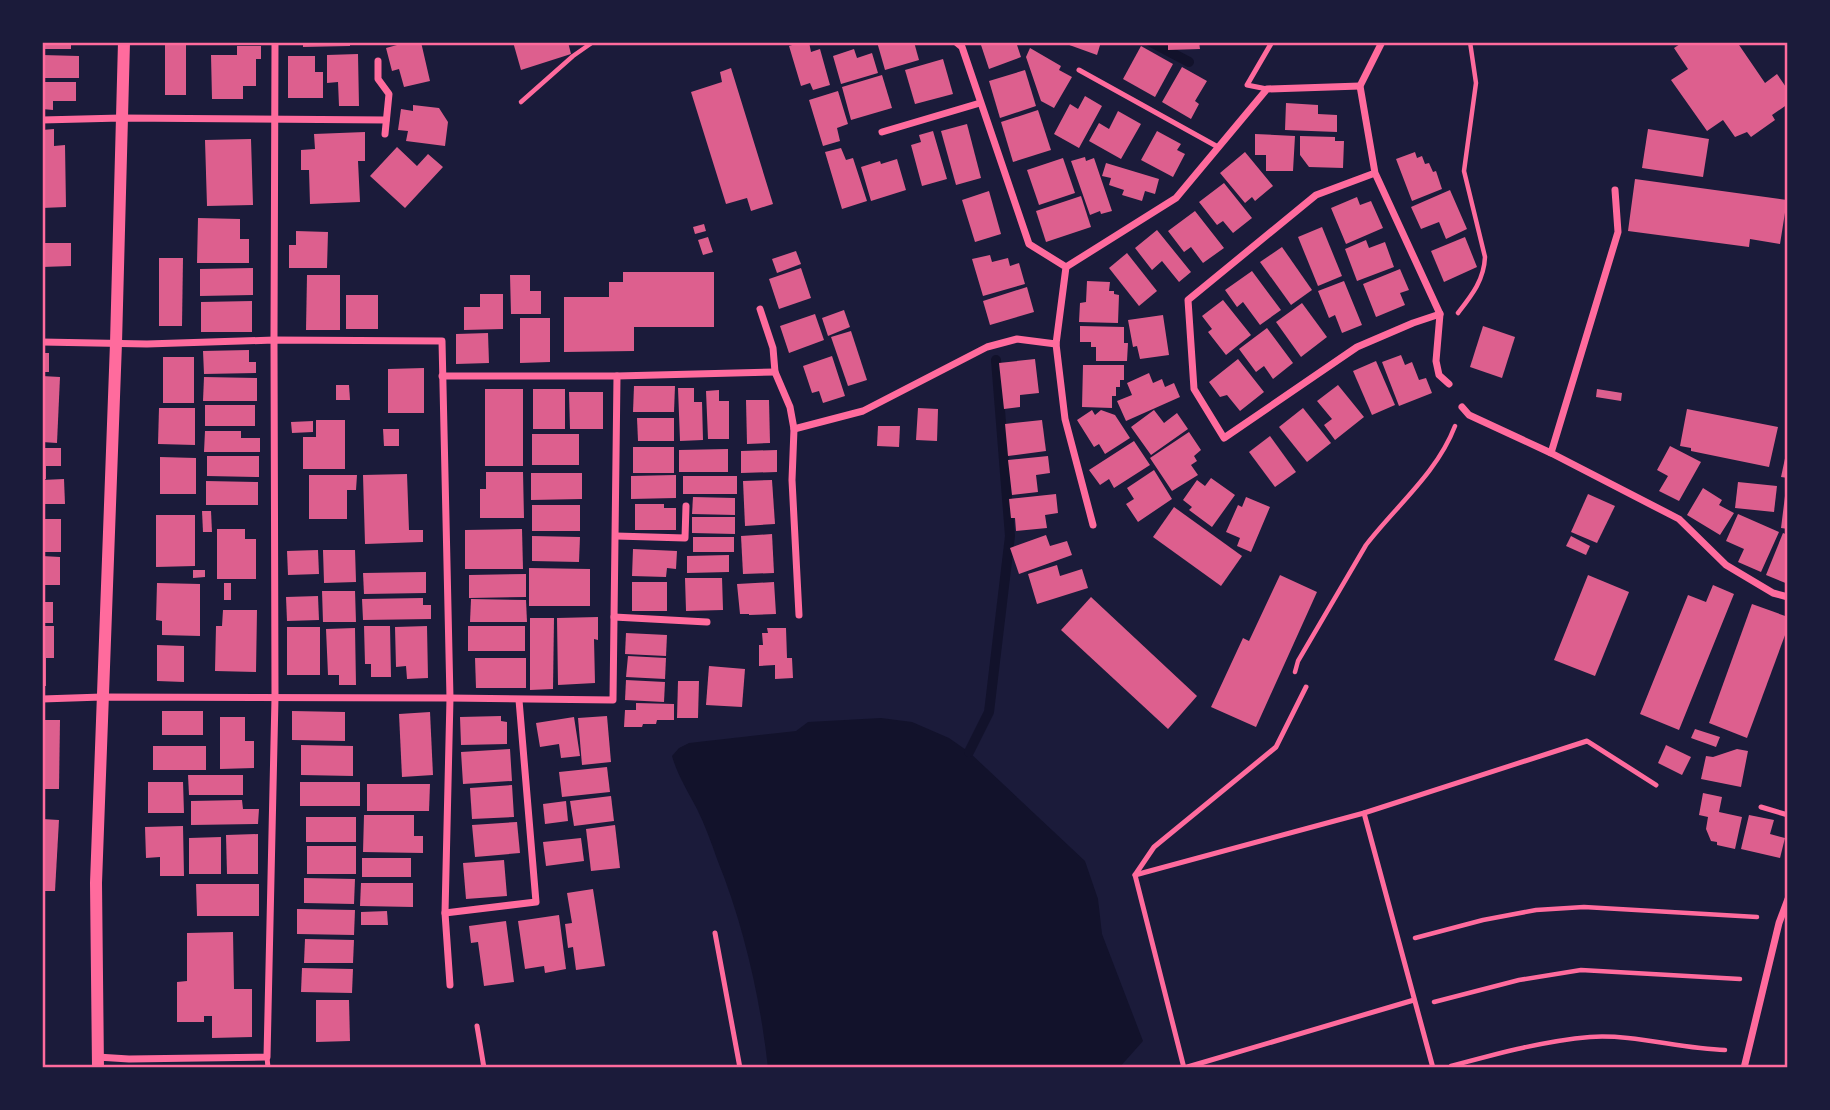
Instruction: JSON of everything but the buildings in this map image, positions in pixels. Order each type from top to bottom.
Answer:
[{"type":"street","points":[[124,42],[96,883],[98,1063],[267,1057],[275,698],[275,42]]},
{"type":"street","points":[[956,42],[962,47],[1029,244],[1066,267]]},
{"type":"street","points":[[1382,42],[1360,86],[1375,173],[1440,314],[1436,361],[1439,375],[1449,384]]},
{"type":"street","points":[[379,61],[378,79],[388,94],[385,134]]},
{"type":"street","points":[[1066,267],[1176,198],[1267,89],[1360,86]]},
{"type":"street","points":[[882,132],[980,103]]},
{"type":"street","points":[[42,120],[386,120]]},
{"type":"street","points":[[1375,173],[1316,195],[1188,300],[1194,389],[1224,438],[1357,347],[1440,314]]},
{"type":"street","points":[[1551,453],[1618,232],[1615,190]]},
{"type":"street","points":[[1066,267],[1056,344],[1065,419],[1093,525]]},
{"type":"street","points":[[760,309],[773,348],[775,372],[790,407],[794,429],[792,480],[799,615]]},
{"type":"street","points":[[42,342],[147,344],[274,340],[442,341],[450,698],[445,913],[450,985]]},
{"type":"street","points":[[794,429],[863,411],[987,347],[1017,340],[1056,344]]},
{"type":"street","points":[[442,376],[617,376],[775,372]]},
{"type":"street","points":[[42,699],[102,697],[613,700],[617,376]]},
{"type":"street","points":[[1462,407],[1469,415],[1551,453],[1679,519],[1726,565],[1773,593],[1788,597]]},
{"type":"street","points":[[616,536],[685,538],[685,506]]},
{"type":"street","points":[[614,617],[707,622]]},
{"type":"street","points":[[445,913],[536,902],[519,700]]},
{"type":"street","points":[[1744,1068],[1779,923],[1788,899]]},
{"type":"lane","points":[[1267,89],[1247,85],[1272,42]]},
{"type":"lane","points":[[1079,70],[1218,147]]},
{"type":"lane","points":[[1306,687],[1276,747],[1154,847],[1135,874],[1184,1068],[1415,1004]]},
{"type":"lane","points":[[1135,874],[1364,813],[1587,741],[1656,785]]},
{"type":"lane","points":[[1761,807],[1788,815]]},
{"type":"lane","points":[[1364,813],[1433,1068]]},
{"type":"lane","points":[[715,933],[740,1068]]},
{"type":"lane","points":[[477,1027],[484,1068]]},
{"type":"lane","points":[[267,1057],[268,1068]]},
{"type":"path","points":[[521,102],[593,42]]},
{"type":"path","points":[[1440,314],[1457,315],[1474,293],[1485,269],[1485,257],[1464,171],[1476,83],[1469,42]]},
{"type":"path","points":[[1306,687],[1295,673],[1298,661],[1366,545],[1442,453],[1462,407]]},
{"type":"path","points":[[1399,942],[1483,920],[1548,909],[1584,907],[1757,918]]},
{"type":"path","points":[[1415,1004],[1519,980],[1581,970],[1740,979]]},
{"type":"path","points":[[1444,1068],[1519,1048],[1590,1037],[1640,1039],[1706,1049],[1725,1049]]},
{"type":"shaded area","points":[[881,718],[912,722],[949,738],[969,752],[1085,861],[1098,899],[1102,934],[1143,1041],[1119,1068],[768,1068],[755,988],[727,884],[705,827],[672,756],[679,748],[689,743],[796,731],[808,722]]},
{"type":"waterway","points":[[1151,42],[1189,62]]},
{"type":"waterway","points":[[969,752],[989,712],[1010,536],[996,360]]}]
